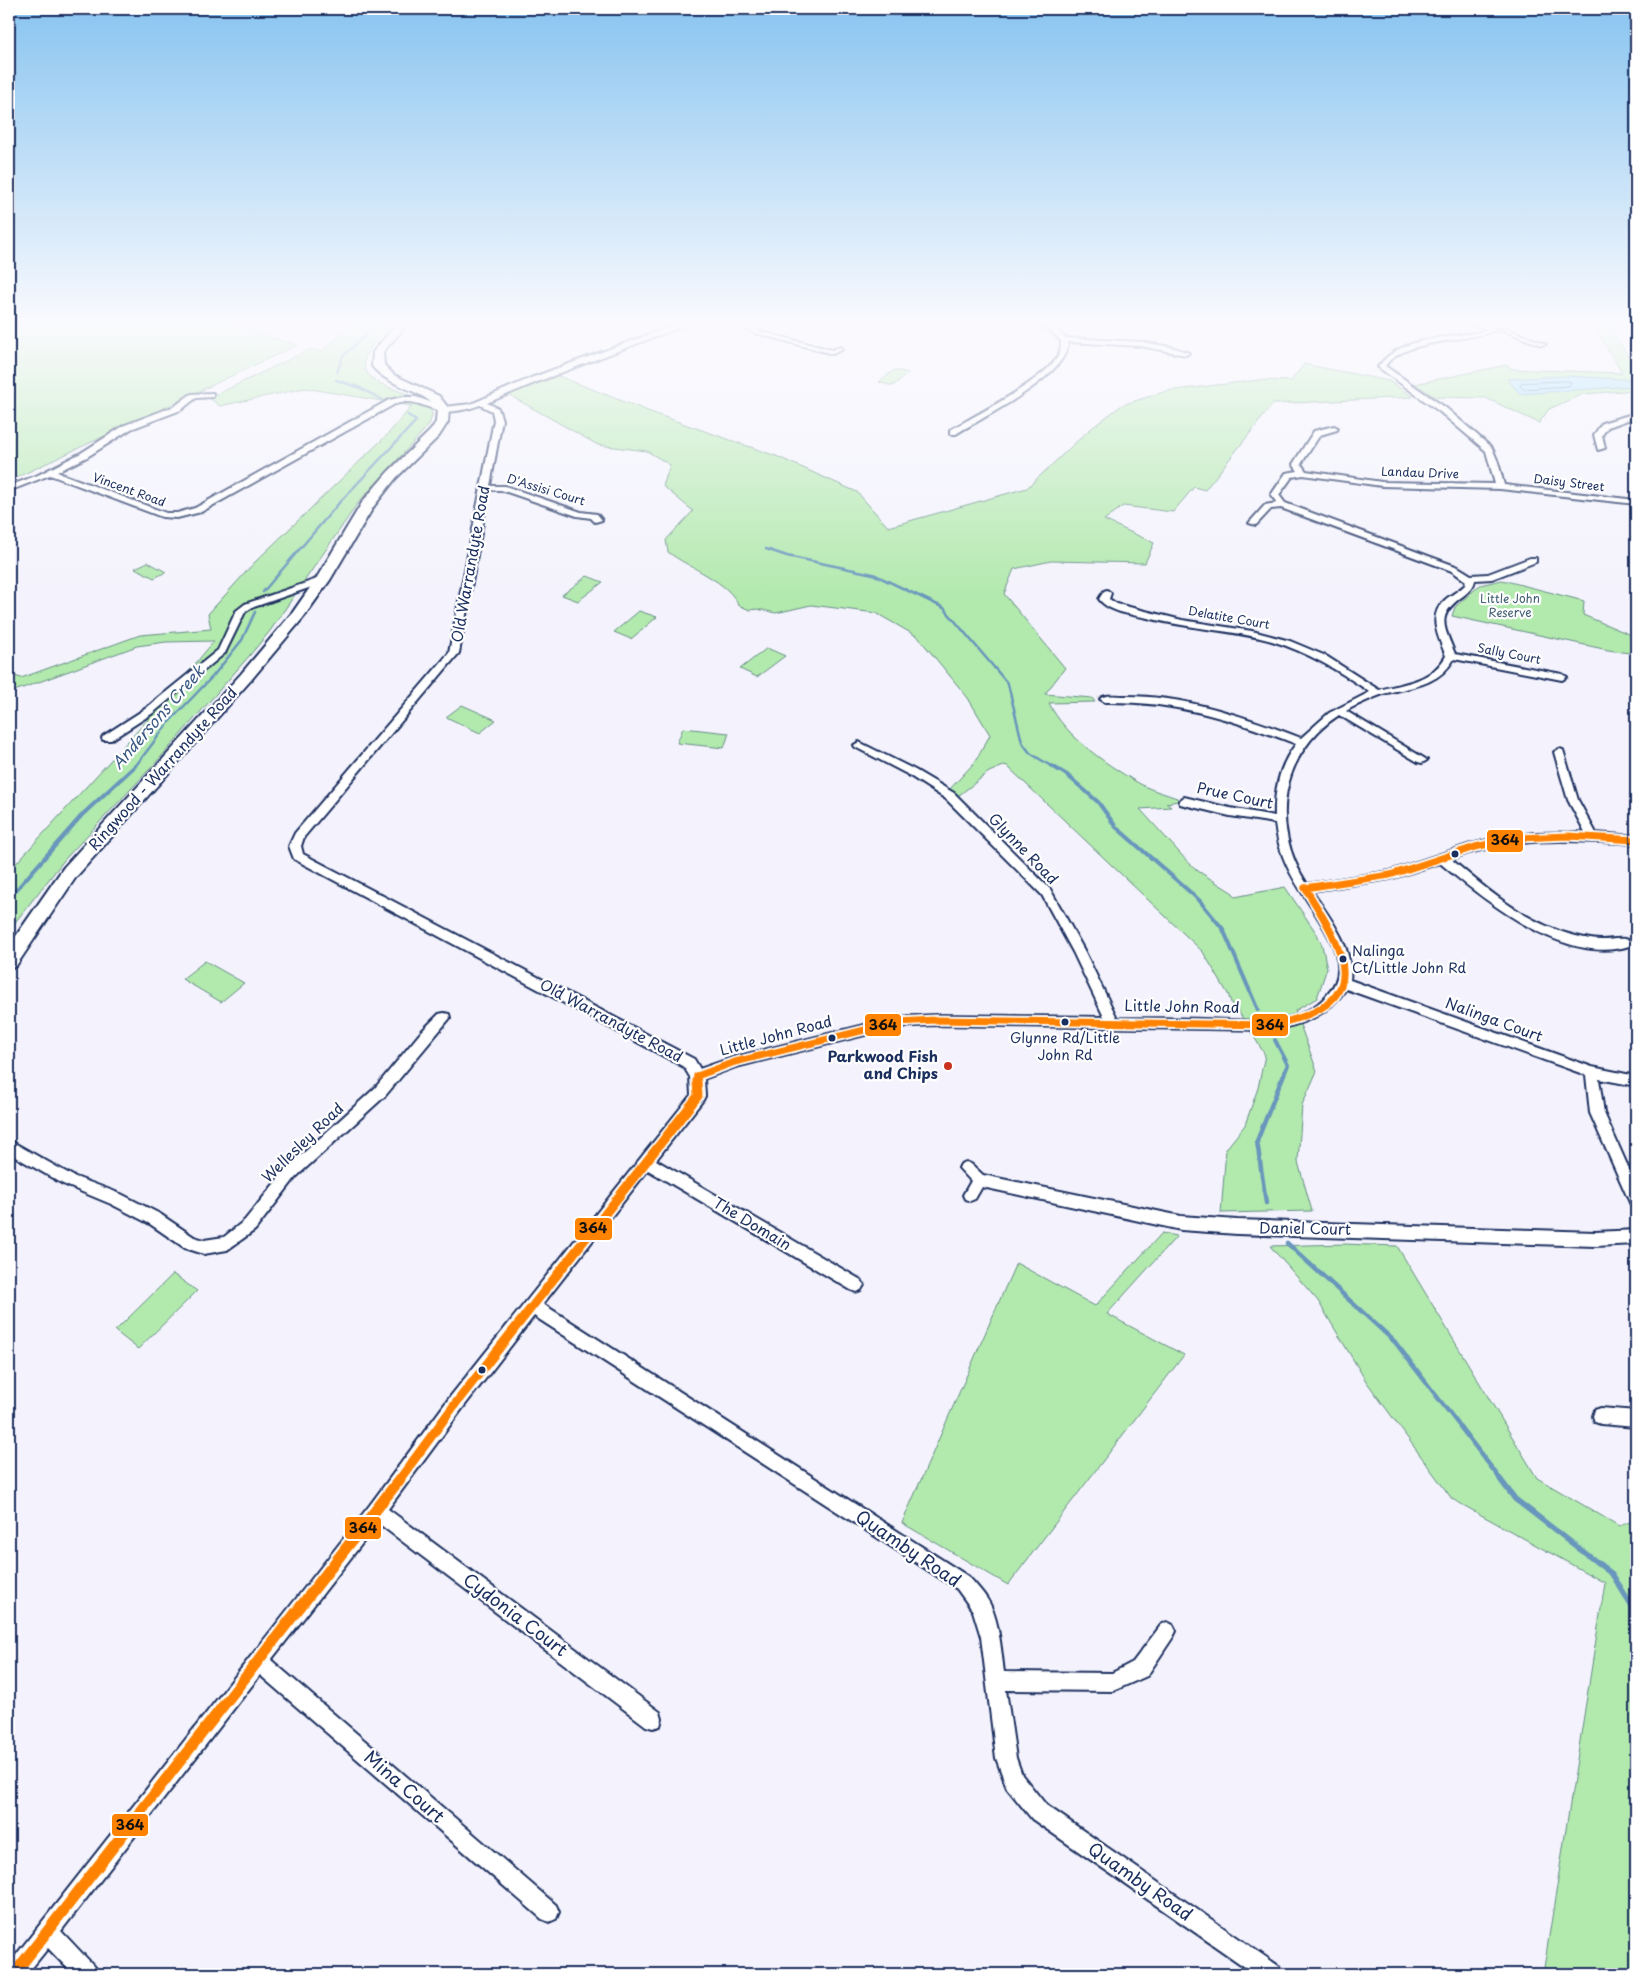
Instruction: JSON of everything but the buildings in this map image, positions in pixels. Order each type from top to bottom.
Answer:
[{"type":"main road","name":"Ringwood - Warrandyte Road","points":[[9,961],[70,872],[246,676],[298,615],[323,580],[368,504],[392,475],[435,433],[442,422],[443,414]]},
{"type":"street","points":[[9,489],[84,455],[128,427],[163,414]]},
{"type":"street","name":"Vincent Road","points":[[49,472],[166,515],[177,516],[198,510],[371,414]]},
{"type":"street","name":"Old Warrandyte Road","points":[[496,414],[498,420],[454,654],[299,836],[295,846],[298,856],[665,1049],[688,1063],[698,1076]]},
{"type":"street","points":[[953,432],[982,414]]},
{"type":"street","points":[[1447,414],[1489,450],[1500,487]]},
{"type":"street","points":[[1601,448],[1598,435],[1605,426],[1636,416]]},
{"type":"street","points":[[1282,505],[1275,495],[1289,475],[1303,473],[1297,464],[1318,433],[1334,428]]},
{"type":"street","name":"Landau Drive","points":[[1303,473],[1382,484],[1500,487]]},
{"type":"street","name":"Daisy Street","points":[[1500,487],[1636,502]]},
{"type":"street","name":"D'Assisi Court","points":[[484,488],[502,488],[580,514],[597,515]]},
{"type":"street","points":[[1253,523],[1268,507],[1282,505],[1455,569],[1469,583]]},
{"type":"street","points":[[1343,983],[1344,961],[1337,943],[1305,888],[1292,870],[1286,851],[1279,820],[1284,778],[1301,742],[1319,725],[1339,711],[1377,693],[1410,686],[1435,676],[1446,666],[1451,656],[1440,625],[1440,614],[1445,604],[1469,583],[1533,560]]},
{"type":"street","points":[[107,738],[149,711],[222,651],[242,611],[248,606],[323,580]]},
{"type":"street","name":"Delatite Court","points":[[1107,593],[1104,599],[1107,603],[1142,614],[1194,625],[1252,633],[1286,642],[1318,656],[1349,673],[1377,693]]},
{"type":"street","name":"Sally Court","points":[[1451,656],[1562,677]]},
{"type":"street","points":[[1105,699],[1129,698],[1198,706],[1228,714],[1301,742]]},
{"type":"street","points":[[1339,711],[1422,760]]},
{"type":"street","name":"Glynne Road","points":[[859,745],[950,796],[1046,892],[1079,952],[1112,1023]]},
{"type":"street","points":[[1559,752],[1573,800],[1592,836]]},
{"type":"street","name":"Prue Court","points":[[1184,800],[1230,812],[1279,820]]},
{"type":"street","points":[[1305,888],[1376,879],[1472,847],[1502,840],[1545,836],[1592,836],[1636,840]]},
{"type":"street","points":[[1442,858],[1492,899],[1533,924],[1565,937],[1595,944],[1625,943]]},
{"type":"street","name":"Little John Road","points":[[698,1076],[735,1062],[897,1022],[935,1020],[1271,1025],[1313,1015],[1331,1000],[1343,983]]},
{"type":"street","name":"Nalinga Court","points":[[1343,983],[1592,1072],[1636,1080]]},
{"type":"street","name":"Wellesley Road","points":[[9,1146],[68,1180],[116,1199],[155,1219],[190,1243],[204,1247],[227,1243],[250,1225],[291,1173],[380,1092],[427,1035],[444,1018]]},
{"type":"street","points":[[1592,1072],[1597,1112],[1636,1200]]},
{"type":"street","points":[[14,1974],[260,1662],[456,1403],[698,1096],[698,1076]]},
{"type":"street","name":"The Domain","points":[[647,1162],[856,1286]]},
{"type":"street","points":[[966,1168],[979,1180],[970,1195]]},
{"type":"street","name":"Daniel Court","points":[[979,1180],[1206,1226],[1595,1238],[1636,1237]]},
{"type":"street","name":"Quamby Road","points":[[533,1306],[963,1583],[981,1606],[990,1637],[1006,1758],[1014,1781],[1039,1812],[1273,1974]]},
{"type":"street","points":[[1601,1416],[1636,1419]]},
{"type":"street","name":"Cydonia Court","points":[[376,1511],[653,1719]]},
{"type":"street","points":[[997,1681],[1113,1682],[1140,1670],[1167,1631]]},
{"type":"street","name":"Mina Court","points":[[260,1662],[549,1912]]},
{"type":"street","points":[[47,1932],[88,1974]]},
{"type":"green space","points":[[9,414],[152,414],[9,481]]},
{"type":"green space","points":[[406,414],[432,414],[429,425],[358,503],[270,631],[161,757],[65,859],[9,930],[9,871],[163,703],[214,641],[166,642],[137,646],[9,693],[9,674],[21,678],[140,635],[211,629],[208,614],[255,562],[388,434]]},
{"type":"green space","points":[[542,414],[655,414],[776,456],[857,492],[888,527],[1027,488],[1088,431],[1111,414],[1265,414],[1205,490],[1194,487],[1173,512],[1123,506],[1104,520],[1154,543],[1145,563],[1051,561],[1014,569],[1004,594],[1065,668],[1045,694],[1092,698],[1095,702],[1049,703],[1056,716],[1066,728],[1090,750],[1117,770],[1144,786],[1177,798],[1178,801],[1166,803],[1171,807],[1140,809],[1187,861],[1198,871],[1233,893],[1235,897],[1285,887],[1317,934],[1322,945],[1327,968],[1317,998],[1295,1011],[1317,1071],[1302,1105],[1298,1162],[1312,1211],[1221,1213],[1226,1149],[1245,1125],[1258,1088],[1265,1055],[1237,1009],[1233,1008],[1228,994],[1203,952],[1006,765],[989,772],[958,796],[949,790],[975,762],[990,735],[968,698],[918,637],[876,613],[811,605],[776,613],[757,609],[750,610],[738,605],[726,589],[717,582],[668,552],[666,540],[693,511],[663,486],[670,465],[647,451],[598,445]]},
{"type":"green space","points":[[1519,414],[1546,414],[1539,423]]},
{"type":"green space","points":[[148,562],[166,572],[154,578],[135,568]]},
{"type":"green space","points":[[587,576],[603,582],[578,601],[562,595]]},
{"type":"green space","name":"Little John Reserve","points":[[1502,580],[1584,601],[1583,615],[1636,637],[1636,654],[1608,650],[1452,616],[1455,607],[1480,585]]},
{"type":"green space","points":[[639,611],[657,617],[631,639],[614,632]]},
{"type":"green space","points":[[767,648],[785,656],[757,677],[740,669]]},
{"type":"green space","points":[[462,705],[496,720],[480,733],[446,717]]},
{"type":"green space","points":[[683,728],[729,733],[724,748],[677,743]]},
{"type":"green space","points":[[205,961],[244,983],[221,1002],[182,979]]},
{"type":"green space","points":[[1162,1233],[1177,1236],[1107,1314],[1184,1355],[1008,1585],[902,1523],[1016,1263],[1095,1306]]},
{"type":"green space","points":[[1345,1244],[1397,1246],[1537,1478],[1619,1526],[1636,1520],[1636,1974],[1543,1974],[1605,1583],[1452,1499],[1366,1381],[1318,1301],[1270,1246]]},
{"type":"green space","points":[[173,1274],[197,1291],[138,1349],[115,1331]]},
{"type":"waterway","name":"Andersons Creek","points":[[263,592],[339,503],[416,421],[408,415]]},
{"type":"waterway","points":[[766,549],[787,556],[873,574],[944,608],[1008,684],[1022,742],[1030,753],[1054,768]]},
{"type":"waterway","name":"Andersons Creek","points":[[134,768],[169,722],[213,676],[242,640],[255,612]]},
{"type":"waterway","name":"Andersons Creek","points":[[9,898],[83,814],[135,766]]},
{"type":"waterway","points":[[1052,766],[1067,775],[1098,802],[1116,827],[1199,900],[1223,929],[1258,1010]]},
{"type":"waterway","name":"Andersons Creek","points":[[1275,1040],[1288,1065],[1281,1082]]},
{"type":"waterway","name":"Andersons Creek","points":[[1266,1203],[1257,1141],[1281,1081]]},
{"type":"waterway","points":[[1287,1243],[1395,1342],[1501,1480]]},
{"type":"waterway","points":[[1500,1479],[1515,1499],[1612,1574],[1636,1612]]},
{"type":"transit line","name":"364","points":[[1305,888],[1390,875],[1475,847],[1517,838],[1568,836],[1636,840]]},
{"type":"transit line","name":"364","points":[[697,1076],[735,1062],[897,1022],[935,1020],[1271,1025],[1298,1019],[1324,1007],[1334,998],[1341,987],[1344,974],[1343,959],[1336,940],[1305,888]]},
{"type":"transit line","name":"364","points":[[14,1974],[376,1511],[456,1403],[698,1096],[697,1076]]},
{"type":"place","name":"Nalinga Ct/Little John Rd","points":[[1343,959]]},
{"type":"place","name":"Glynne Rd/Little John Rd","points":[[1065,1022]]},
{"type":"place","name":"Parkwood Fish and Chips","points":[[948,1066]]}]
